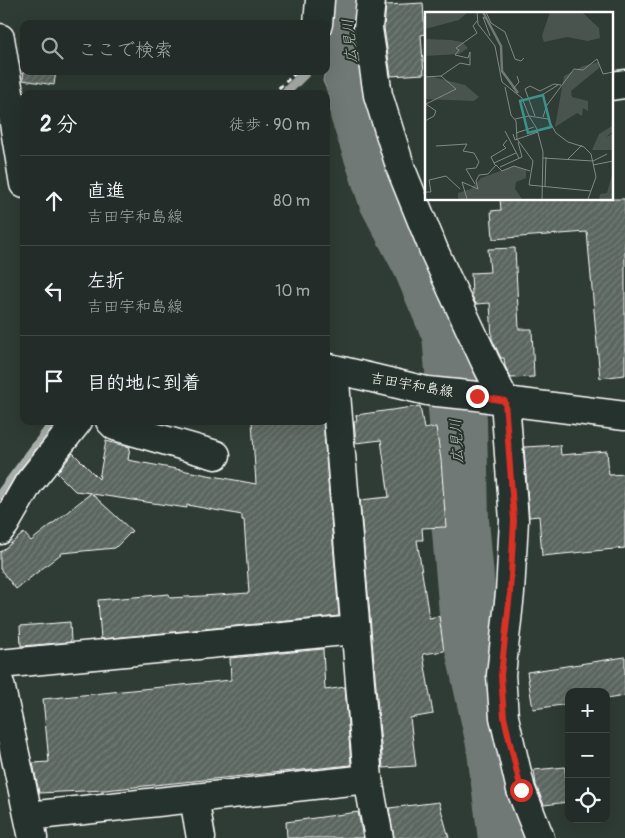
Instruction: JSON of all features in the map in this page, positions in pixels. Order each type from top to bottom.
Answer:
[{"type":"street","points":[[318,20],[320,0]]},
{"type":"street","points":[[371,0],[368,28],[378,95],[402,169],[435,253],[505,401],[514,520],[510,593],[501,675],[504,717],[521,790],[540,838]]},
{"type":"street","points":[[0,38],[20,160]]},
{"type":"street","points":[[612,86],[625,84]]},
{"type":"street","points":[[330,369],[368,779],[379,838]]},
{"type":"street","name":"吉田宇和島線","points":[[330,369],[427,391],[625,416]]},
{"type":"street","points":[[0,530],[28,484],[75,425]]},
{"type":"street","points":[[114,425],[216,455]]},
{"type":"street","points":[[0,664],[355,630]]},
{"type":"street","points":[[1,696],[31,827],[194,798],[368,779]]},
{"type":"street","points":[[194,798],[201,838]]},
{"type":"path","points":[[277,90],[293,75]]},
{"type":"water","points":[[333,0],[353,0],[352,15],[369,102],[338,115],[330,97],[330,90],[327,90],[323,81],[324,75],[330,75]]},
{"type":"building","points":[[423,3],[425,34],[421,35],[424,74],[391,76],[384,28],[386,5]]},
{"type":"building","points":[[23,75],[55,75],[54,85],[23,80]]},
{"type":"building","points":[[625,199],[625,375],[600,378],[587,232],[493,239],[491,211],[501,210],[500,200]]},
{"type":"building","points":[[515,248],[519,329],[532,329],[534,377],[511,378],[505,366],[504,358],[501,358],[492,339],[490,303],[476,304],[472,296],[471,273],[490,272],[488,249]]},
{"type":"building","points":[[420,406],[424,429],[436,427],[441,460],[446,527],[422,528],[423,540],[417,540],[429,618],[439,616],[444,651],[423,654],[433,714],[410,718],[416,766],[383,768],[360,500],[389,497],[381,440],[356,443],[354,421],[357,421],[356,415]]},
{"type":"building","points":[[252,425],[323,425],[339,616],[101,639],[98,600],[169,594],[170,598],[249,593],[244,520],[242,520],[242,515],[187,505],[187,508],[92,494],[132,531],[115,548],[62,553],[16,589],[0,569],[0,552],[24,533],[31,541],[91,493],[75,491],[57,473],[73,453],[99,479],[106,441],[130,447],[128,460],[256,484]]},
{"type":"building","points":[[560,445],[561,455],[607,451],[609,475],[625,474],[625,548],[542,556],[539,516],[529,517],[524,447]]},
{"type":"building","points":[[70,622],[71,642],[21,646],[20,626]]},
{"type":"building","points":[[323,649],[325,690],[345,687],[351,765],[105,790],[39,793],[33,763],[49,762],[43,699],[231,680],[230,658]]},
{"type":"building","points":[[625,657],[625,696],[610,698],[610,688],[565,688],[565,705],[533,709],[527,672]]},
{"type":"building","points":[[565,767],[565,802],[544,805],[536,785],[534,770]]},
{"type":"building","points":[[439,802],[449,838],[394,838],[389,808]]},
{"type":"building","points":[[358,812],[363,838],[287,838],[286,822]]},
{"type":"waterway","name":"広見川","points":[[347,0],[348,31],[359,113],[387,198],[421,263],[451,334],[458,421],[460,520],[469,625],[495,743],[507,838]]},
{"type":"waterway","points":[[288,90],[303,75]]},
{"type":"waterway","points":[[0,495],[52,425]]},
{"type":"route","points":[[477,396],[505,401],[508,461],[514,520],[510,593],[501,675],[504,717],[521,790]]}]
